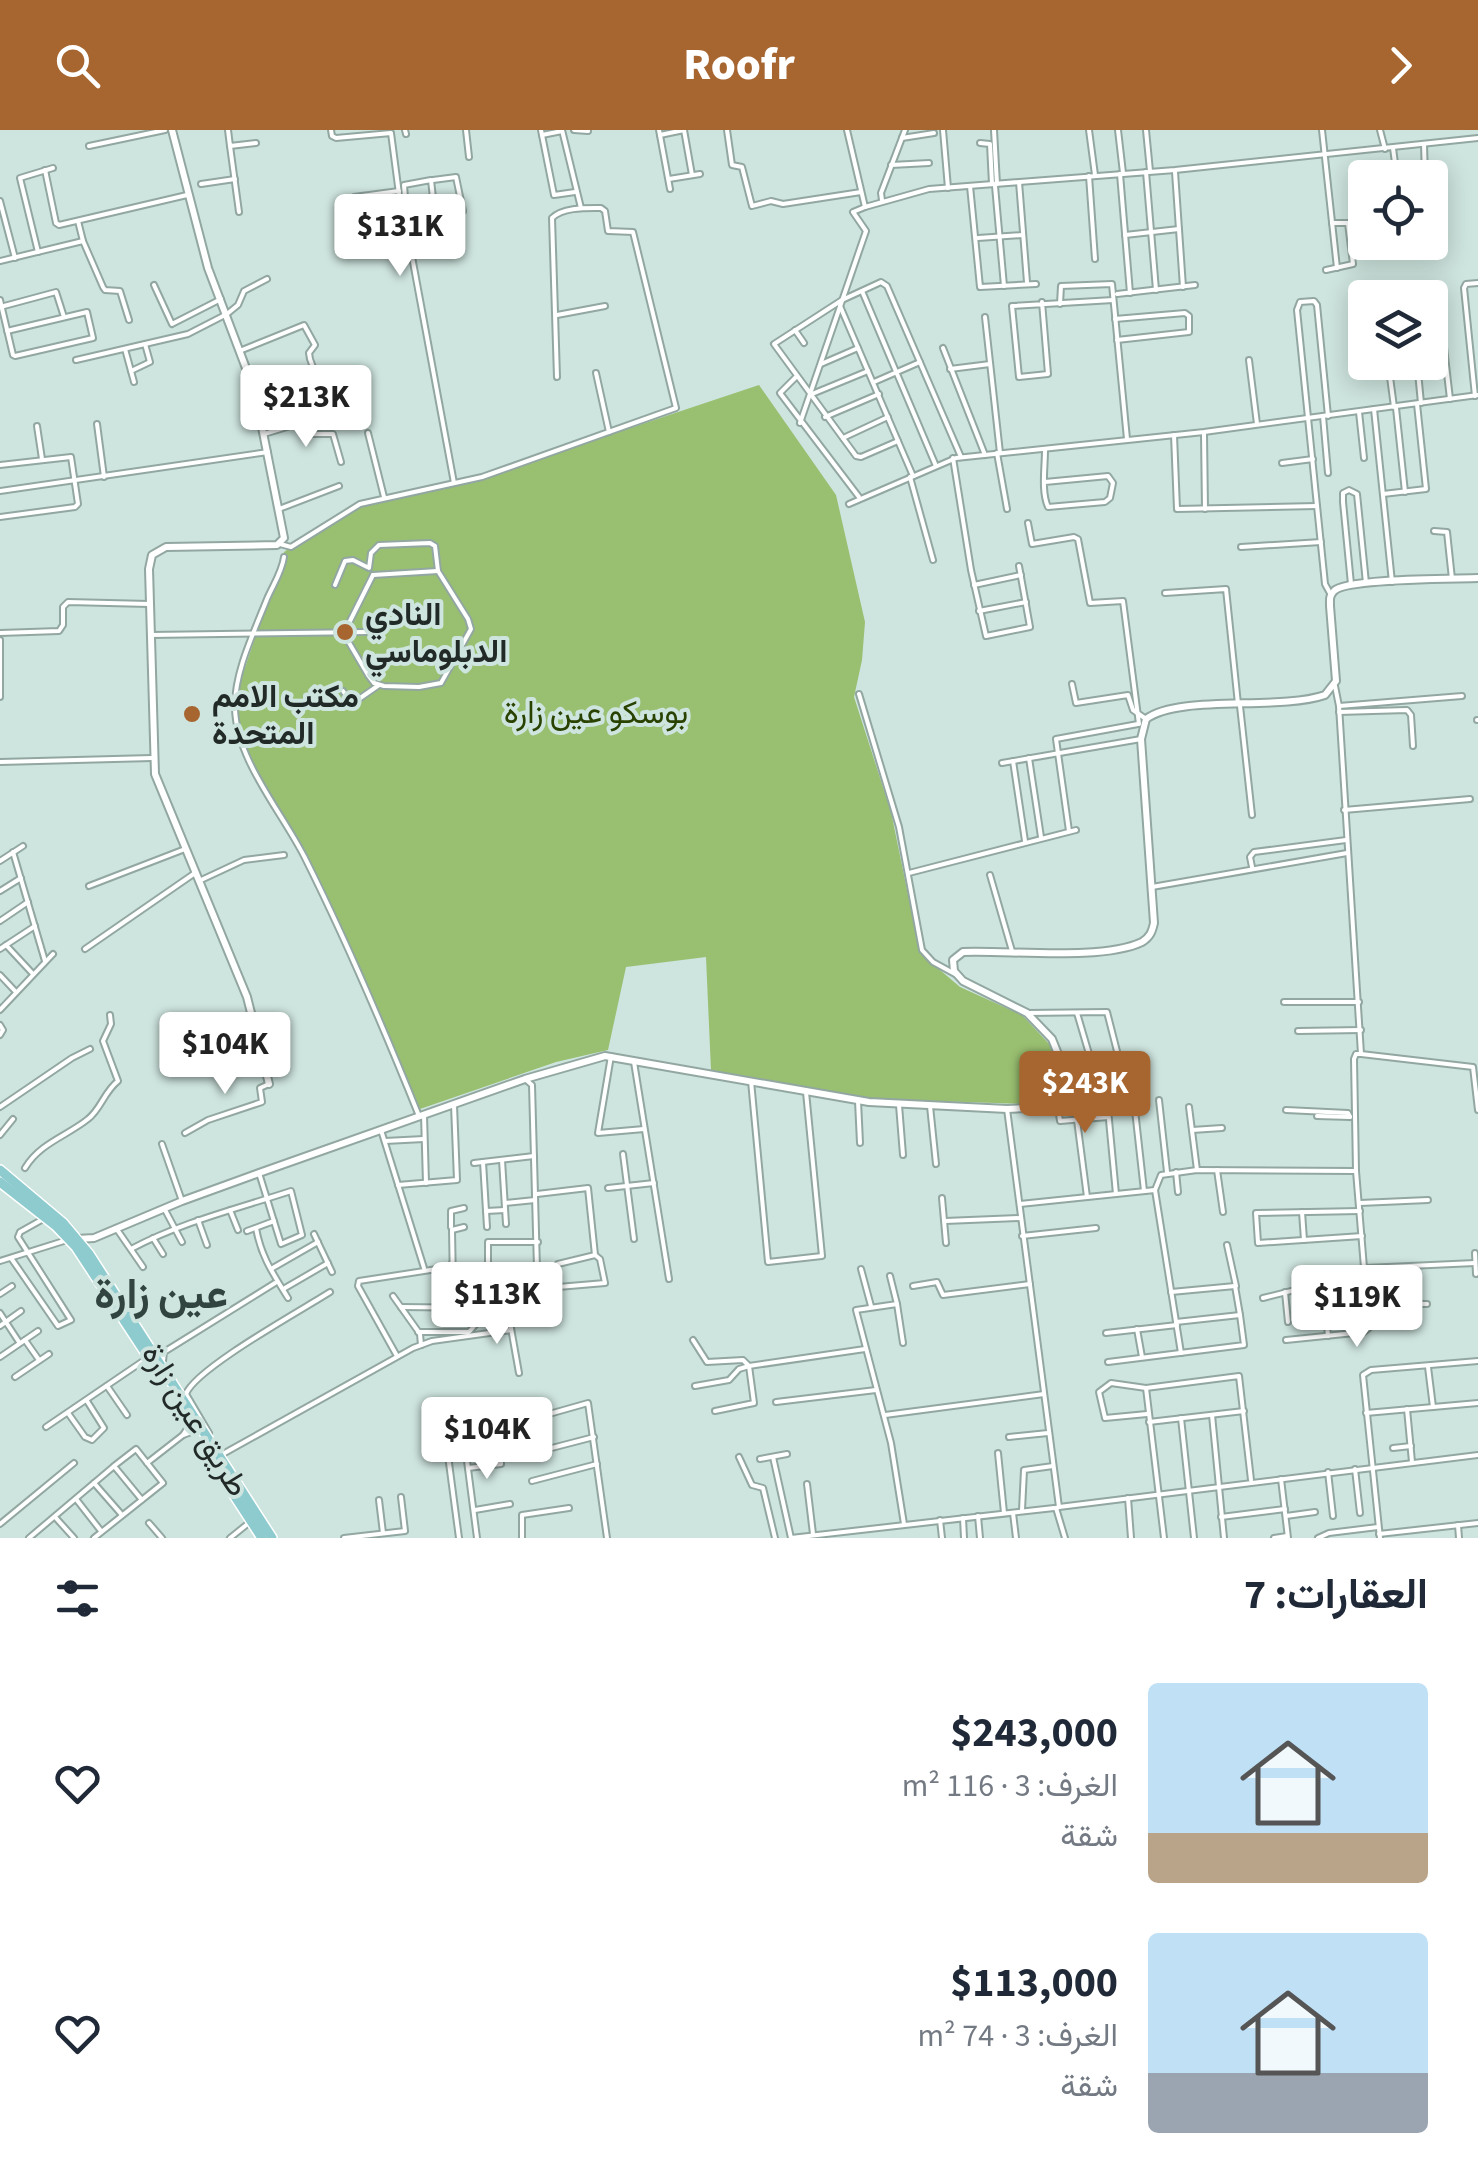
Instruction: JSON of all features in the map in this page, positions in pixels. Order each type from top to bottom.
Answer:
[{"type":"main road","points":[[168,130],[208,268],[242,350],[264,434],[284,538],[280,544],[161,548],[152,555],[152,758],[157,781],[247,997],[269,1084]]},
{"type":"main road","points":[[73,1239],[94,1238],[259,1173],[525,1078],[596,1057],[634,1059],[858,1101],[1007,1109],[1034,1106],[1053,1095],[1057,1085],[1061,1064],[1052,1039],[1027,1013],[975,989],[956,974],[952,964],[959,953],[1086,952],[1141,942],[1154,928],[1141,720],[1168,710],[1296,702],[1325,695],[1334,686],[1337,675],[1331,596],[1338,588],[1351,584],[1478,578]]},
{"type":"main road","name":"طريق عين زارة","points":[[0,1170],[89,1254],[272,1538]]},
{"type":"main road","name":"طريق عين زارة","points":[[0,1182],[73,1239],[262,1538]]},
{"type":"main road","points":[[89,1254],[94,1238]]},
{"type":"street","points":[[89,146],[168,130]]},
{"type":"street","points":[[228,130],[240,212]]},
{"type":"street","points":[[330,130],[336,138],[391,132],[404,232],[408,235]]},
{"type":"street","points":[[466,130],[469,158]]},
{"type":"street","points":[[575,192],[554,195],[542,133],[562,130],[581,209]]},
{"type":"street","points":[[574,130],[588,131]]},
{"type":"street","points":[[670,188],[660,132],[684,130],[692,175]]},
{"type":"street","points":[[727,130],[729,158],[732,165],[742,167],[752,206],[771,200],[783,204],[861,192]]},
{"type":"street","points":[[847,130],[864,207]]},
{"type":"street","points":[[883,201],[880,194],[905,130]]},
{"type":"street","points":[[943,130],[948,188]]},
{"type":"street","points":[[994,130],[995,184]]},
{"type":"street","points":[[1089,130],[1095,259]]},
{"type":"street","points":[[1118,130],[1130,293]]},
{"type":"street","points":[[1146,130],[1156,290]]},
{"type":"street","points":[[1322,130],[1337,268]]},
{"type":"street","points":[[1380,130],[1385,149]]},
{"type":"street","points":[[902,138],[934,133]]},
{"type":"street","points":[[800,423],[866,231],[852,212],[916,191],[1175,170],[1478,138]]},
{"type":"street","points":[[230,146],[256,143]]},
{"type":"street","points":[[980,143],[990,146],[1004,286]]},
{"type":"street","points":[[1424,144],[1425,160]]},
{"type":"street","points":[[1393,148],[1395,160]]},
{"type":"street","points":[[891,165],[929,163]]},
{"type":"street","points":[[38,252],[20,178],[53,168]]},
{"type":"street","points":[[44,170],[56,223],[188,195]]},
{"type":"street","points":[[1175,170],[1183,287]]},
{"type":"street","points":[[669,179],[700,174]]},
{"type":"street","points":[[454,483],[408,235],[404,185],[456,177],[462,211]]},
{"type":"street","points":[[201,184],[234,179]]},
{"type":"street","points":[[431,180],[435,216]]},
{"type":"street","points":[[1019,182],[1027,284]]},
{"type":"street","points":[[970,186],[980,287],[1036,284]]},
{"type":"street","points":[[351,214],[350,202],[354,197],[400,191]]},
{"type":"street","points":[[0,202],[14,258]]},
{"type":"street","points":[[406,221],[472,209]]},
{"type":"street","points":[[280,544],[291,547],[350,508],[489,475],[674,409],[677,404],[633,232],[608,231],[604,209],[557,213],[552,218],[557,377]]},
{"type":"street","points":[[78,221],[82,241],[105,290],[120,291],[129,320]]},
{"type":"street","points":[[1326,270],[1354,264],[1347,222],[1332,223]]},
{"type":"street","points":[[1125,235],[1179,229]]},
{"type":"street","points":[[976,238],[1023,235]]},
{"type":"street","points":[[0,261],[82,241]]},
{"type":"street","points":[[76,360],[188,334],[227,314],[238,305],[244,292],[267,279]]},
{"type":"street","points":[[898,441],[858,457],[774,344],[881,282],[886,284],[961,457]]},
{"type":"street","points":[[1060,304],[1061,286],[1108,282],[1112,285],[1127,440]]},
{"type":"street","points":[[848,504],[953,458],[1204,432],[1476,395],[1465,286],[1478,282]]},
{"type":"street","points":[[1042,302],[1048,374],[1021,377],[1012,307],[1042,302],[1060,304],[1195,285]]},
{"type":"street","points":[[154,286],[172,324],[221,299]]},
{"type":"street","points":[[862,290],[936,466]]},
{"type":"street","points":[[8,332],[88,313],[92,340],[17,357],[11,346],[1,303],[56,292],[64,317]]},
{"type":"street","points":[[1328,473],[1317,306],[1314,301],[1300,302],[1297,310],[1325,584],[1331,596]]},
{"type":"street","points":[[841,303],[912,477],[932,560]]},
{"type":"street","points":[[557,315],[605,306]]},
{"type":"street","points":[[1115,319],[1185,313],[1189,316],[1189,332],[1118,340]]},
{"type":"street","points":[[985,317],[1007,509]]},
{"type":"street","points":[[242,350],[304,325],[315,344],[310,359],[323,395]]},
{"type":"street","points":[[795,330],[804,343]]},
{"type":"street","points":[[1469,331],[1478,330]]},
{"type":"street","points":[[130,371],[150,362],[145,344]]},
{"type":"street","points":[[0,350],[11,346]]},
{"type":"street","points":[[821,364],[858,348]]},
{"type":"street","points":[[942,348],[985,454]]},
{"type":"street","points":[[125,350],[134,382]]},
{"type":"street","points":[[1249,360],[1257,424]]},
{"type":"street","points":[[874,382],[920,362]]},
{"type":"street","points":[[950,369],[990,364]]},
{"type":"street","points":[[811,396],[868,371]]},
{"type":"street","points":[[596,372],[609,432]]},
{"type":"street","points":[[796,378],[780,391],[800,423],[861,499]]},
{"type":"street","points":[[1391,380],[1405,492]]},
{"type":"street","points":[[1384,494],[1427,488],[1418,380]]},
{"type":"street","points":[[1448,380],[1450,399]]},
{"type":"street","points":[[825,417],[879,394]]},
{"type":"street","points":[[264,434],[310,420],[314,416],[310,403]]},
{"type":"street","points":[[1374,410],[1392,582]]},
{"type":"street","points":[[1359,412],[1364,458]]},
{"type":"street","points":[[842,438],[888,417]]},
{"type":"street","points":[[310,420],[315,436],[335,436],[341,462]]},
{"type":"street","points":[[97,424],[104,477]]},
{"type":"street","points":[[36,426],[42,460]]},
{"type":"street","points":[[1204,432],[1205,509]]},
{"type":"street","points":[[368,433],[384,497]]},
{"type":"street","points":[[1174,435],[1176,508],[1318,506]]},
{"type":"street","points":[[1045,448],[1045,482],[1046,504],[1055,508],[1105,502],[1110,498],[1113,479],[1108,476],[1045,482]]},
{"type":"street","points":[[0,491],[268,452]]},
{"type":"street","points":[[0,465],[71,457],[77,506],[0,516]]},
{"type":"street","points":[[953,458],[986,636],[1030,626],[1020,566]]},
{"type":"street","points":[[1282,463],[1314,459]]},
{"type":"street","points":[[279,509],[340,486]]},
{"type":"street","points":[[1351,584],[1343,502],[1343,493],[1349,490],[1358,494],[1366,583]]},
{"type":"street","points":[[1028,523],[1032,544],[1078,539],[1088,602],[1124,601],[1141,720]]},
{"type":"street","points":[[1434,531],[1446,532],[1452,579]]},
{"type":"street","points":[[1241,547],[1321,542]]},
{"type":"street","points":[[343,691],[349,700],[356,701],[379,685],[419,687],[441,683],[471,629],[438,571],[436,548],[430,543],[379,545],[371,553],[369,568]]},
{"type":"street","points":[[284,557],[254,633],[235,698],[236,720],[253,771],[280,810],[320,890],[422,1116],[426,1183]]},
{"type":"street","points":[[334,585],[344,561],[354,560],[374,574]]},
{"type":"street","points":[[374,574],[438,571]]},
{"type":"street","points":[[374,574],[349,618],[347,632],[348,641],[368,675],[379,685]]},
{"type":"street","points":[[974,585],[1021,576]]},
{"type":"street","points":[[1165,593],[1226,589],[1252,815]]},
{"type":"street","points":[[0,696],[0,637],[59,632],[63,625],[62,607],[68,602],[149,604]]},
{"type":"street","points":[[980,611],[1026,602]]},
{"type":"street","points":[[150,635],[368,632]]},
{"type":"street","points":[[1072,684],[1076,702],[1128,695],[1141,720]]},
{"type":"street","points":[[1334,686],[1339,709],[1361,1054]]},
{"type":"street","points":[[859,694],[897,820],[922,950],[933,962],[956,974]]},
{"type":"street","points":[[1339,709],[1462,696]]},
{"type":"street","points":[[1339,709],[1407,710],[1411,715],[1413,746]]},
{"type":"street","points":[[909,873],[1072,831],[1055,742],[1058,738],[1141,720]]},
{"type":"street","points":[[1002,763],[1141,739]]},
{"type":"street","points":[[0,762],[152,758]]},
{"type":"street","points":[[1030,758],[1042,837]]},
{"type":"street","points":[[1013,761],[1025,841]]},
{"type":"street","points":[[1344,810],[1470,799]]},
{"type":"street","points":[[1252,869],[1250,855],[1254,852],[1346,840]]},
{"type":"street","points":[[0,861],[23,846]]},
{"type":"street","points":[[89,886],[185,850]]},
{"type":"street","points":[[13,852],[45,962]]},
{"type":"street","points":[[1152,887],[1347,853]]},
{"type":"street","points":[[85,948],[197,877],[244,860],[284,855]]},
{"type":"street","points":[[990,875],[1012,952]]},
{"type":"street","points":[[0,891],[21,878]]},
{"type":"street","points":[[0,921],[28,902]]},
{"type":"street","points":[[33,974],[3,947],[35,926]]},
{"type":"street","points":[[0,1010],[52,954]]},
{"type":"street","points":[[0,975],[16,992]]},
{"type":"street","points":[[1284,1002],[1359,1002]]},
{"type":"street","points":[[1077,1012],[1092,1064]]},
{"type":"street","points":[[1027,1013],[1107,1012],[1121,1060],[1061,1064]]},
{"type":"street","points":[[25,1168],[42,1148],[91,1117],[104,1094],[118,1080],[102,1042],[111,1024],[110,1015]]},
{"type":"street","points":[[0,1025],[0,1035]]},
{"type":"street","points":[[1298,1030],[1360,1030]]},
{"type":"street","points":[[208,1052],[259,1035]]},
{"type":"street","points":[[0,1107],[90,1049]]},
{"type":"street","points":[[1286,1340],[1368,1330],[1352,1117],[1356,1054],[1473,1068],[1478,1110]]},
{"type":"street","points":[[612,1056],[598,1132],[644,1129]]},
{"type":"street","points":[[634,1059],[669,1280]]},
{"type":"street","points":[[522,1293],[540,1275],[532,1085],[525,1078]]},
{"type":"street","points":[[750,1081],[768,1262],[822,1256],[806,1092]]},
{"type":"street","points":[[185,1133],[208,1120],[262,1102],[260,1088],[269,1084]]},
{"type":"street","points":[[1109,1117],[1058,1120],[1053,1095],[1108,1101],[1116,1194]]},
{"type":"street","points":[[1160,1100],[1167,1172]]},
{"type":"street","points":[[858,1101],[860,1143]]},
{"type":"street","points":[[1134,1101],[1144,1191]]},
{"type":"street","points":[[899,1104],[903,1156]]},
{"type":"street","points":[[397,1185],[454,1182],[458,1178],[454,1105]]},
{"type":"street","points":[[930,1106],[936,1164]]},
{"type":"street","points":[[1190,1108],[1197,1170]]},
{"type":"street","points":[[1007,1109],[1064,1538]]},
{"type":"street","points":[[1286,1110],[1348,1113],[1352,1117]]},
{"type":"street","points":[[1317,1116],[1352,1117]]},
{"type":"street","points":[[0,1135],[13,1119]]},
{"type":"street","points":[[1077,1120],[1087,1197]]},
{"type":"street","points":[[1192,1130],[1222,1128]]},
{"type":"street","points":[[381,1130],[424,1269]]},
{"type":"street","points":[[384,1141],[424,1139]]},
{"type":"street","points":[[162,1144],[182,1201]]},
{"type":"street","points":[[623,1154],[634,1239]]},
{"type":"street","points":[[474,1163],[535,1156]]},
{"type":"street","points":[[502,1160],[506,1224]]},
{"type":"street","points":[[483,1162],[487,1227]]},
{"type":"street","points":[[1181,1353],[1155,1190],[1162,1175],[1197,1170],[1356,1171]]},
{"type":"street","points":[[1216,1170],[1223,1212]]},
{"type":"street","points":[[1176,1172],[1178,1192]]},
{"type":"street","points":[[131,1249],[175,1227],[267,1199],[291,1191],[302,1234],[281,1244],[274,1221],[267,1199],[259,1173]]},
{"type":"street","points":[[608,1188],[654,1183]]},
{"type":"street","points":[[505,1202],[588,1188],[595,1255],[600,1259],[604,1284],[558,1288]]},
{"type":"street","points":[[1018,1204],[1155,1190]]},
{"type":"street","points":[[942,1198],[946,1243]]},
{"type":"street","points":[[1360,1203],[1428,1200]]},
{"type":"street","points":[[164,1208],[182,1242]]},
{"type":"street","points":[[453,1285],[451,1211],[464,1208]]},
{"type":"street","points":[[230,1210],[238,1230]]},
{"type":"street","points":[[486,1211],[505,1210]]},
{"type":"street","points":[[1360,1211],[1256,1213],[1258,1244],[1362,1236]]},
{"type":"street","points":[[1302,1212],[1304,1240]]},
{"type":"street","points":[[11,1258],[58,1326],[63,1325],[72,1316],[27,1253],[19,1233],[45,1218]]},
{"type":"street","points":[[945,1221],[1020,1218]]},
{"type":"street","points":[[198,1220],[208,1245]]},
{"type":"street","points":[[248,1231],[274,1221]]},
{"type":"street","points":[[452,1230],[464,1226]]},
{"type":"street","points":[[116,1228],[144,1267]]},
{"type":"street","points":[[256,1228],[260,1250],[275,1283],[288,1298]]},
{"type":"street","points":[[1022,1236],[1096,1228]]},
{"type":"street","points":[[314,1234],[332,1272]]},
{"type":"street","points":[[152,1238],[163,1254]]},
{"type":"street","points":[[0,1261],[73,1239]]},
{"type":"street","points":[[270,1270],[318,1242]]},
{"type":"street","points":[[488,1295],[488,1242],[538,1242]]},
{"type":"street","points":[[1108,1362],[1242,1346],[1227,1245]]},
{"type":"street","points":[[1475,1253],[1476,1274]]},
{"type":"street","points":[[558,1264],[595,1255]]},
{"type":"street","points":[[397,1356],[358,1286],[359,1281],[450,1267],[452,1262]]},
{"type":"street","points":[[283,1290],[328,1263]]},
{"type":"street","points":[[1365,1268],[1475,1263]]},
{"type":"street","points":[[488,1269],[537,1268]]},
{"type":"street","points":[[861,1270],[871,1306]]},
{"type":"street","points":[[890,1276],[903,1343]]},
{"type":"street","points":[[1262,1298],[1366,1277]]},
{"type":"street","points":[[914,1286],[937,1282],[943,1295],[1030,1284]]},
{"type":"street","points":[[171,1373],[162,1358],[164,1352],[275,1283]]},
{"type":"street","points":[[0,1294],[12,1286]]},
{"type":"street","points":[[1171,1292],[1236,1286]]},
{"type":"street","points":[[330,1292],[205,1371],[186,1390],[220,1456],[421,1345],[511,1330]]},
{"type":"street","points":[[1285,1292],[1288,1322]]},
{"type":"street","points":[[393,1296],[418,1332],[421,1345]]},
{"type":"street","points":[[896,1304],[856,1310],[884,1415],[904,1524]]},
{"type":"street","points":[[1328,1336],[1325,1305],[1427,1304]]},
{"type":"street","points":[[401,1307],[490,1308],[468,1332],[418,1332]]},
{"type":"street","points":[[0,1326],[22,1312]]},
{"type":"street","points":[[0,1313],[39,1360]]},
{"type":"street","points":[[1106,1333],[1240,1315]]},
{"type":"street","points":[[510,1316],[519,1373]]},
{"type":"street","points":[[1137,1329],[1142,1357]]},
{"type":"street","points":[[0,1357],[38,1331]]},
{"type":"street","points":[[693,1340],[707,1362],[743,1360],[749,1366],[754,1404],[715,1411]]},
{"type":"street","points":[[695,1386],[730,1380],[738,1369],[749,1366],[865,1348]]},
{"type":"street","points":[[15,1377],[48,1354]]},
{"type":"street","points":[[46,1427],[149,1357]]},
{"type":"street","points":[[1478,1361],[1365,1373],[1362,1379],[1380,1536],[1478,1523]]},
{"type":"street","points":[[1428,1366],[1433,1407]]},
{"type":"street","points":[[1148,1414],[1105,1418],[1099,1392],[1111,1383],[1146,1388],[1238,1376],[1252,1482]]},
{"type":"street","points":[[106,1386],[127,1415]]},
{"type":"street","points":[[1146,1388],[1164,1538]]},
{"type":"street","points":[[776,1402],[876,1390]]},
{"type":"street","points":[[884,1415],[1044,1394]]},
{"type":"street","points":[[68,1412],[85,1437],[92,1440],[104,1428],[87,1401]]},
{"type":"street","points":[[535,1418],[588,1403],[607,1538]]},
{"type":"street","points":[[1366,1413],[1478,1403]]},
{"type":"street","points":[[1407,1409],[1412,1462]]},
{"type":"street","points":[[1149,1422],[1244,1411]]},
{"type":"street","points":[[1212,1415],[1224,1538]]},
{"type":"street","points":[[1180,1418],[1194,1538]]},
{"type":"street","points":[[147,1462],[192,1427]]},
{"type":"street","points":[[462,1430],[477,1538]]},
{"type":"street","points":[[1010,1437],[1048,1432]]},
{"type":"street","points":[[464,1442],[508,1437]]},
{"type":"street","points":[[517,1457],[594,1437]]},
{"type":"street","points":[[468,1468],[501,1464],[499,1438]]},
{"type":"street","points":[[1393,1448],[1410,1446]]},
{"type":"street","points":[[447,1448],[459,1538]]},
{"type":"street","points":[[29,1538],[136,1449],[164,1482],[94,1538]]},
{"type":"street","points":[[998,1453],[1004,1513]]},
{"type":"street","points":[[760,1460],[787,1454]]},
{"type":"street","points":[[773,1457],[791,1538],[833,1536],[1478,1454]]},
{"type":"street","points":[[739,1457],[752,1485],[763,1488],[775,1538]]},
{"type":"street","points":[[0,1524],[74,1463]]},
{"type":"street","points":[[532,1481],[598,1464]]},
{"type":"street","points":[[114,1466],[142,1500]]},
{"type":"street","points":[[1022,1512],[1024,1470],[1053,1466]]},
{"type":"street","points":[[1355,1469],[1360,1513]]},
{"type":"street","points":[[1328,1472],[1333,1516]]},
{"type":"street","points":[[1274,1538],[1288,1537],[1281,1480]]},
{"type":"street","points":[[94,1483],[122,1515]]},
{"type":"street","points":[[807,1484],[813,1536]]},
{"type":"street","points":[[1128,1497],[1131,1538]]},
{"type":"street","points":[[344,1538],[406,1530],[401,1498]]},
{"type":"street","points":[[76,1500],[102,1532]]},
{"type":"street","points":[[379,1500],[383,1533]]},
{"type":"street","points":[[474,1510],[510,1504]]},
{"type":"street","points":[[522,1538],[522,1515],[569,1508]]},
{"type":"street","points":[[1013,1512],[1016,1538]]},
{"type":"street","points":[[1222,1517],[1315,1512]]},
{"type":"street","points":[[978,1516],[980,1538]]},
{"type":"street","points":[[55,1517],[74,1538]]},
{"type":"street","points":[[962,1518],[964,1538]]},
{"type":"street","points":[[940,1520],[942,1538]]},
{"type":"street","points":[[230,1538],[250,1521]]},
{"type":"street","points":[[150,1524],[162,1538]]},
{"type":"street","points":[[1458,1526],[1459,1538]]},
{"type":"street","points":[[1318,1538],[1378,1527]]},
{"type":"street","points":[[1425,1529],[1426,1538]]},
{"type":"street","points":[[36,1532],[41,1538]]},
{"type":"green space","name":"بوسكو عين زارة","points":[[759,385],[836,495],[865,622],[854,697],[891,812],[920,953],[960,987],[1022,1015],[1052,1047],[1055,1076],[1045,1092],[1022,1104],[871,1099],[711,1070],[706,957],[626,967],[608,1050],[556,1062],[420,1109],[278,807],[243,753],[233,703],[284,552],[324,525],[372,501],[477,479]]},
{"type":"place","name":"النادي الدبلوماسي","points":[[345,632]]},
{"type":"place","name":"مكتب الامم المتحدة","points":[[192,714]]},
{"type":"district","name":"عين زارة","points":[[161,1293]]}]
